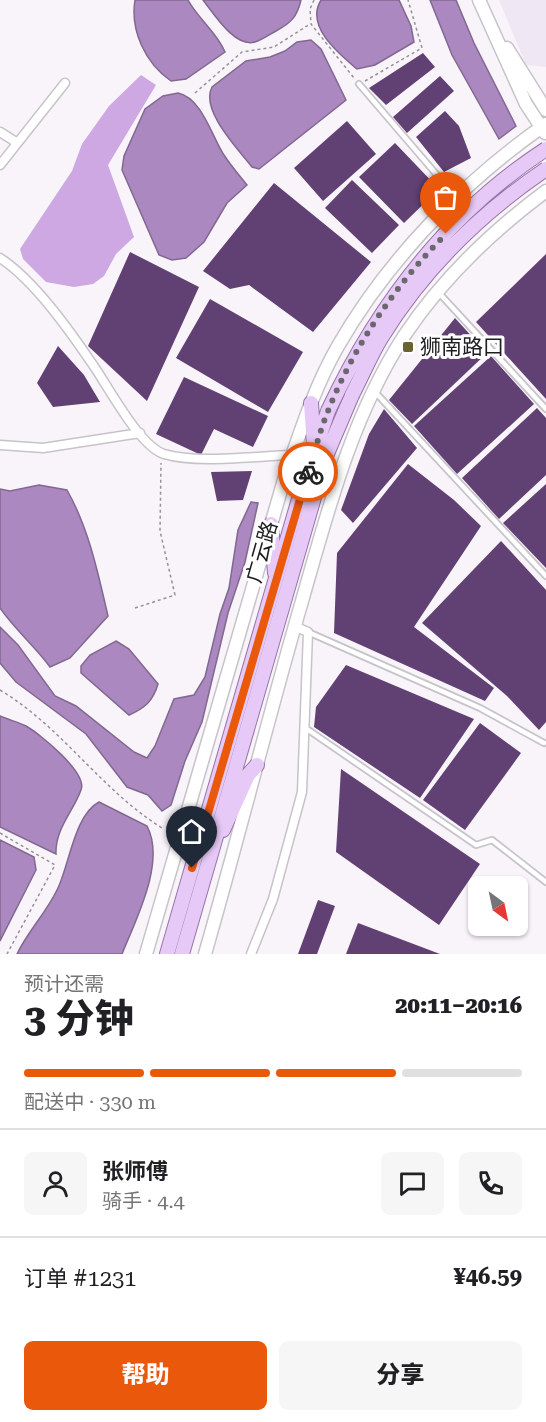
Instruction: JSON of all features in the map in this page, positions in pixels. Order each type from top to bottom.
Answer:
[{"type":"main road","points":[[479,0],[526,104],[544,129]]},
{"type":"main road","points":[[485,0],[502,40],[546,110]]},
{"type":"main road","points":[[526,79],[546,94]]},
{"type":"main road","name":"广云路","points":[[146,954],[292,455],[311,403],[337,348],[363,307],[421,234],[457,198],[544,129]]},
{"type":"main road","name":"广云路","points":[[167,954],[315,451],[328,411],[348,367],[394,293],[415,268],[478,201],[546,149]]},
{"type":"main road","name":"广云路","points":[[182,954],[326,456],[352,395],[381,338],[438,263],[487,213],[546,169]]},
{"type":"main road","points":[[205,954],[294,626],[353,434],[404,336],[437,291],[474,251],[546,191]]},
{"type":"main road","points":[[441,215],[455,213],[470,222],[475,238],[474,251]]},
{"type":"main road","points":[[311,403],[315,451]]},
{"type":"main road","points":[[271,524],[276,580]]},
{"type":"main road","points":[[214,844],[230,820],[248,775],[257,765]]},
{"type":"street","points":[[0,165],[65,83]]},
{"type":"street","points":[[0,132],[16,142]]},
{"type":"street","points":[[0,258],[27,280],[92,362],[140,433],[162,453],[191,458],[292,455]]},
{"type":"street","points":[[0,445],[43,448],[140,433]]},
{"type":"street","points":[[251,954],[273,899],[302,792],[308,632],[294,626]]},
{"type":"lane","points":[[359,84],[457,198]]},
{"type":"lane","points":[[437,291],[546,409]]},
{"type":"lane","points":[[374,391],[546,576]]},
{"type":"lane","points":[[308,632],[480,708],[544,743]]},
{"type":"lane","points":[[304,727],[477,845],[492,840],[546,882]]},
{"type":"path","points":[[314,0],[310,9],[311,24],[359,84],[422,48],[408,0]]},
{"type":"path","points":[[195,93],[242,52],[274,47],[311,24]]},
{"type":"path","points":[[135,608],[175,595],[160,531],[162,453]]},
{"type":"path","points":[[0,690],[28,706],[134,811],[162,828]]},
{"type":"path","points":[[0,833],[55,865],[7,954]]},
{"type":"shaded area","points":[[135,0],[188,0],[225,52],[186,79],[171,81],[154,65],[141,45],[135,23]]},
{"type":"shaded area","points":[[203,0],[301,0],[298,11],[286,25],[260,40],[247,42],[233,35]]},
{"type":"shaded area","points":[[321,0],[399,0],[411,26],[414,42],[375,65],[357,69],[333,47],[320,29],[317,10]]},
{"type":"shaded area","points":[[430,0],[456,0],[474,43],[516,126],[499,139],[452,55]]},
{"type":"shaded area","points":[[499,0],[546,0],[546,67],[526,65]]},
{"type":"shaded area","points":[[311,40],[321,49],[346,100],[259,169],[252,167],[216,118],[211,107],[212,87],[246,61],[270,57],[285,51],[297,42]]},
{"type":"shaded area","points":[[141,75],[156,85],[108,165],[134,237],[116,254],[104,276],[93,284],[74,287],[46,282],[23,259],[20,249],[72,171],[82,144],[109,106]]},
{"type":"shaded area","points":[[178,93],[194,102],[200,110],[224,155],[247,185],[227,203],[204,242],[186,258],[172,260],[159,255],[122,170],[124,156],[145,109],[163,96]]},
{"type":"shaded area","points":[[39,485],[67,490],[75,505],[87,536],[108,616],[70,658],[50,667],[0,608],[0,489],[10,491]]},
{"type":"shaded area","points":[[251,502],[258,503],[245,562],[228,613],[202,722],[185,761],[171,805],[162,811],[148,795],[127,787],[86,734],[16,682],[0,663],[0,627],[18,645],[55,696],[76,706],[134,752],[147,758],[155,746],[174,699],[194,695],[205,677],[220,614],[229,588],[238,530]]},
{"type":"shaded area","points":[[116,641],[129,649],[158,684],[148,703],[129,715],[81,673],[81,666],[90,655]]},
{"type":"shaded area","points":[[0,716],[26,726],[41,737],[70,764],[81,783],[78,798],[58,837],[56,854],[0,827]]},
{"type":"shaded area","points":[[99,802],[147,826],[152,840],[153,856],[147,890],[122,954],[17,954],[57,890],[78,829],[91,809]]},
{"type":"shaded area","points":[[0,840],[34,857],[36,870],[0,941]]},
{"type":"building","points":[[423,53],[435,67],[386,105],[369,88]]},
{"type":"building","points":[[440,76],[454,91],[407,133],[393,117]]},
{"type":"building","points":[[445,111],[459,126],[471,158],[444,172],[416,137]]},
{"type":"building","points":[[347,121],[376,154],[323,201],[294,168]]},
{"type":"building","points":[[395,143],[439,189],[404,223],[359,177]]},
{"type":"building","points":[[352,180],[399,225],[372,253],[325,208]]},
{"type":"building","points":[[274,183],[371,262],[313,332],[249,285],[230,289],[203,271]]},
{"type":"building","points":[[130,252],[199,287],[147,401],[88,346]]},
{"type":"building","points":[[546,254],[546,399],[476,322]]},
{"type":"building","points":[[210,299],[303,352],[268,412],[176,358]]},
{"type":"building","points":[[455,318],[487,353],[412,424],[389,400]]},
{"type":"building","points":[[58,346],[84,375],[100,402],[53,407],[37,383]]},
{"type":"building","points":[[491,356],[534,404],[457,474],[414,426]]},
{"type":"building","points":[[184,377],[268,416],[253,447],[214,429],[201,455],[156,434]]},
{"type":"building","points":[[537,408],[546,418],[546,475],[499,519],[462,478]]},
{"type":"building","points":[[384,409],[417,448],[353,523],[341,510],[369,434]]},
{"type":"building","points":[[408,464],[454,500],[481,526],[414,627],[494,688],[485,701],[334,633],[337,553]]},
{"type":"building","points":[[252,471],[243,500],[217,501],[211,472]]},
{"type":"building","points":[[546,484],[546,568],[503,523]]},
{"type":"building","points":[[501,541],[546,590],[546,722],[539,730],[507,696],[422,623]]},
{"type":"building","points":[[346,665],[474,719],[420,798],[314,727],[316,707]]},
{"type":"building","points":[[480,723],[521,753],[465,830],[423,800]]},
{"type":"building","points":[[341,769],[480,864],[472,876],[468,876],[468,882],[439,925],[336,852]]},
{"type":"building","points":[[318,900],[335,906],[317,954],[298,954]]},
{"type":"building","points":[[358,923],[440,954],[346,954]]},
{"type":"way so far","points":[[308,472],[328,411],[348,367],[394,293],[446,234]]},
{"type":"place","name":"狮南路口","points":[[408,347]]},
{"type":"route","points":[[192,868],[308,472]]}]
